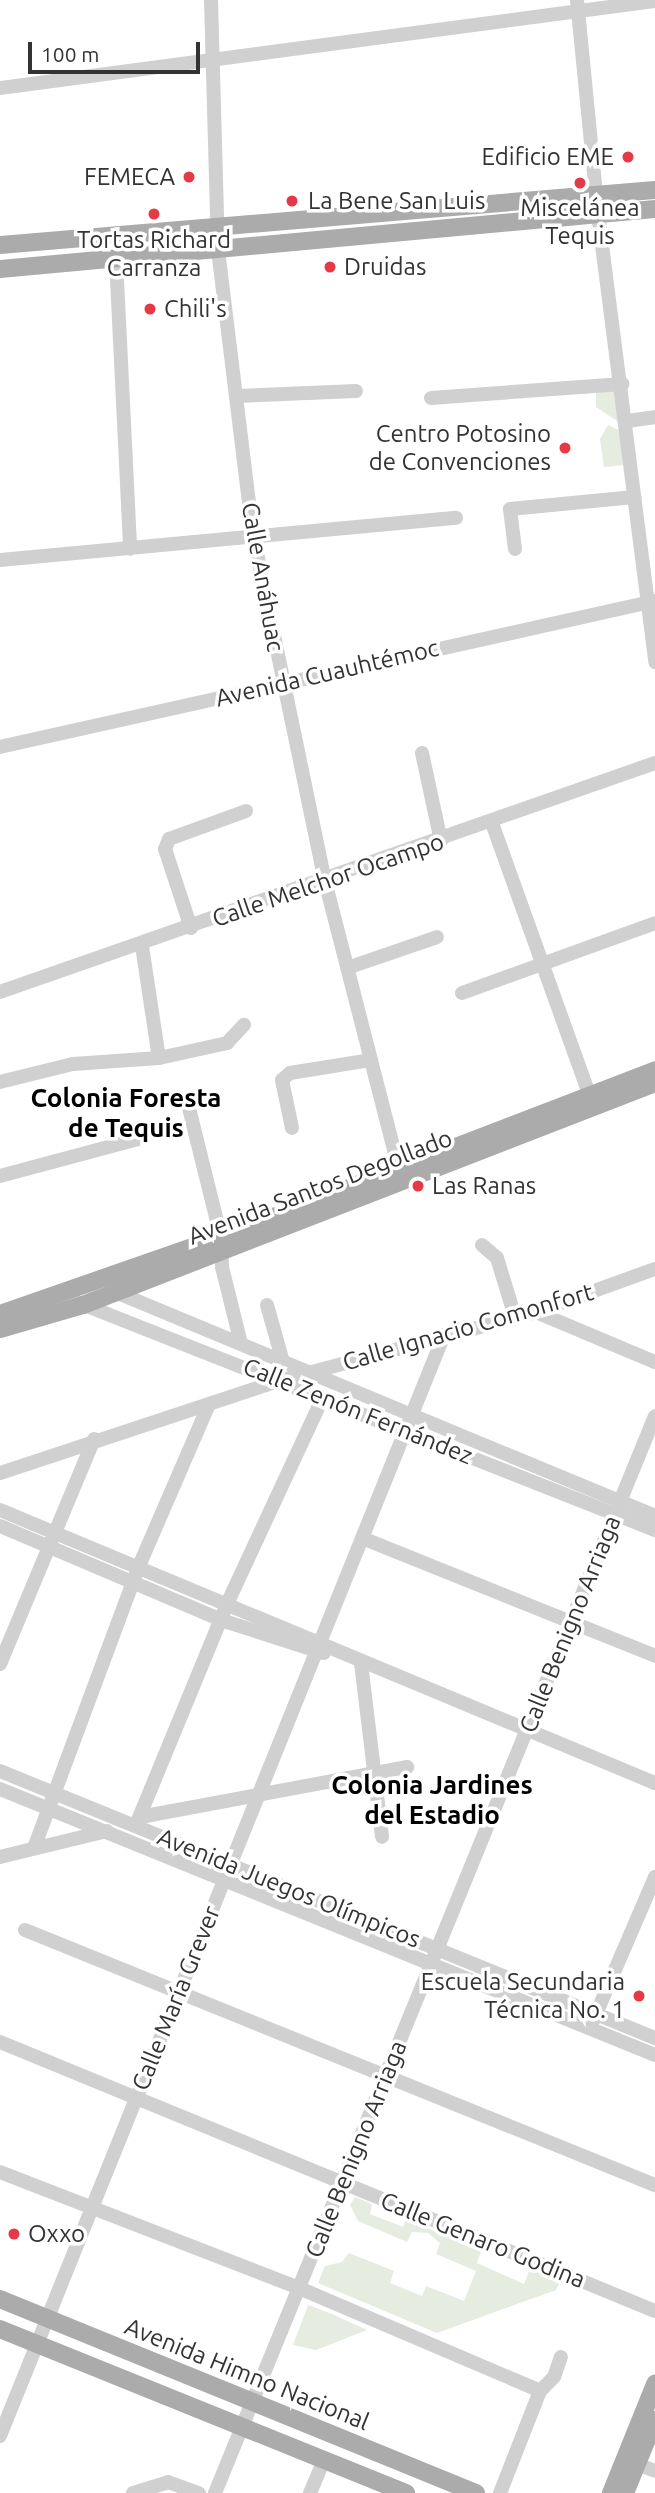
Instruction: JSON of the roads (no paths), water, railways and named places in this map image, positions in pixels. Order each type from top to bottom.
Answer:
[{"type":"main road","points":[[0,245],[655,190]]},
{"type":"main road","points":[[0,269],[655,209]]},
{"type":"main road","name":"Avenida Santos Degollado","points":[[592,1103],[655,1070]]},
{"type":"main road","name":"Avenida Santos Degollado","points":[[0,1314],[222,1243],[592,1103],[655,1083]]},
{"type":"main road","name":"Avenida Santos Degollado","points":[[0,1329],[83,1305],[222,1243]]},
{"type":"main road","name":"Avenida Himno Nacional","points":[[0,2299],[476,2493]]},
{"type":"main road","name":"Avenida Himno Nacional","points":[[0,2329],[401,2492]]},
{"type":"main road","points":[[611,2493],[655,2384]]},
{"type":"main road","points":[[625,2493],[655,2420]]},
{"type":"street","name":"Calle Anáhuac","points":[[211,0],[218,250],[253,534],[281,684],[325,881],[350,967],[370,1060],[401,1175]]},
{"type":"street","points":[[0,88],[213,61],[578,5],[655,1]]},
{"type":"street","points":[[578,5],[598,214],[627,421],[634,497],[651,601],[655,662]]},
{"type":"street","points":[[116,260],[130,549]]},
{"type":"street","points":[[431,398],[622,384]]},
{"type":"street","points":[[237,396],[356,391]]},
{"type":"street","points":[[627,421],[655,417]]},
{"type":"street","points":[[515,549],[510,509],[634,497]]},
{"type":"street","points":[[0,560],[130,549],[253,534],[456,518]]},
{"type":"street","name":"Avenida Cuauhtémoc","points":[[0,747],[651,601]]},
{"type":"street","points":[[422,753],[441,841]]},
{"type":"street","name":"Calle Melchor Ocampo","points":[[0,992],[142,946],[655,763]]},
{"type":"street","points":[[191,928],[165,849],[169,839],[246,811]]},
{"type":"street","points":[[492,823],[592,1103]]},
{"type":"street","points":[[463,993],[655,923]]},
{"type":"street","points":[[350,967],[437,937]]},
{"type":"street","points":[[142,946],[159,1058]]},
{"type":"street","points":[[0,1082],[73,1065],[159,1058],[227,1043],[244,1025]]},
{"type":"street","points":[[292,1128],[282,1080],[290,1073],[370,1060]]},
{"type":"street","points":[[187,1100],[222,1243],[222,1267],[241,1344]]},
{"type":"street","points":[[0,1176],[138,1139]]},
{"type":"street","points":[[482,1245],[497,1258],[515,1317]]},
{"type":"street","name":"Calle Ignacio Comonfort","points":[[0,1473],[94,1439],[282,1380],[536,1312],[655,1269]]},
{"type":"street","name":"Calle Zenón Fernández","points":[[96,1283],[311,1373],[408,1424]]},
{"type":"street","name":"Calle Zenón Fernández","points":[[59,1295],[323,1397],[408,1424],[617,1508],[655,1530]]},
{"type":"street","points":[[267,1305],[283,1362]]},
{"type":"street","points":[[536,1312],[655,1362]]},
{"type":"street","name":"Calle María Grever","points":[[0,2436],[44,2318],[225,1879],[444,1335]]},
{"type":"street","points":[[138,1821],[221,1620],[323,1397]]},
{"type":"street","points":[[34,1848],[139,1566],[209,1404]]},
{"type":"street","name":"Calle Benigno Arriaga","points":[[215,2493],[655,1416]]},
{"type":"street","points":[[0,1664],[94,1439]]},
{"type":"street","name":"Calle Zenón Fernández","points":[[617,1508],[655,1516]]},
{"type":"street","points":[[0,1510],[51,1540],[133,1582],[221,1620],[318,1647]]},
{"type":"street","points":[[0,1526],[139,1566],[318,1647],[655,1783]]},
{"type":"street","points":[[362,1538],[655,1656]]},
{"type":"street","points":[[360,1663],[382,1837]]},
{"type":"street","points":[[0,1857],[138,1821],[259,1794],[407,1767]]},
{"type":"street","name":"Avenida Juegos Olímpicos","points":[[0,1771],[138,1821],[231,1864],[655,2038]]},
{"type":"street","name":"Avenida Juegos Olímpicos","points":[[0,1789],[655,2055]]},
{"type":"street","points":[[590,2029],[655,1877]]},
{"type":"street","points":[[25,1930],[655,2185]]},
{"type":"street","name":"Calle Genaro Godina","points":[[0,2042],[655,2311]]},
{"type":"street","points":[[0,2172],[299,2288],[540,2391]]},
{"type":"street","points":[[500,2493],[540,2391],[554,2377],[561,2357]]},
{"type":"street","points":[[310,2493],[324,2460]]},
{"type":"street","points":[[637,2464],[655,2471]]},
{"type":"street","points":[[401,2492],[409,2466]]},
{"type":"street","points":[[133,2493],[168,2482],[200,2493]]},
{"type":"place","name":"Edificio EME","points":[[628,157]]},
{"type":"place","name":"FEMECA","points":[[189,177]]},
{"type":"place","name":"Miscelánea Tequis","points":[[580,183]]},
{"type":"place","name":"La Bene San Luis","points":[[292,201]]},
{"type":"place","name":"Tortas Richard Carranza","points":[[154,214]]},
{"type":"place","name":"Druidas","points":[[330,267]]},
{"type":"place","name":"Chili's","points":[[150,309]]},
{"type":"place","name":"Centro Potosino de Convenciones","points":[[565,448]]},
{"type":"place","name":"Las Ranas","points":[[418,1186]]},
{"type":"place","name":"Escuela Secundaria Técnica No. 1","points":[[639,1996]]},
{"type":"place","name":"Oxxo","points":[[14,2234]]},
{"type":"district","name":"Colonia Foresta de Tequis","points":[[126,1113]]},
{"type":"district","name":"Colonia Jardines del Estadio","points":[[432,1800]]}]
